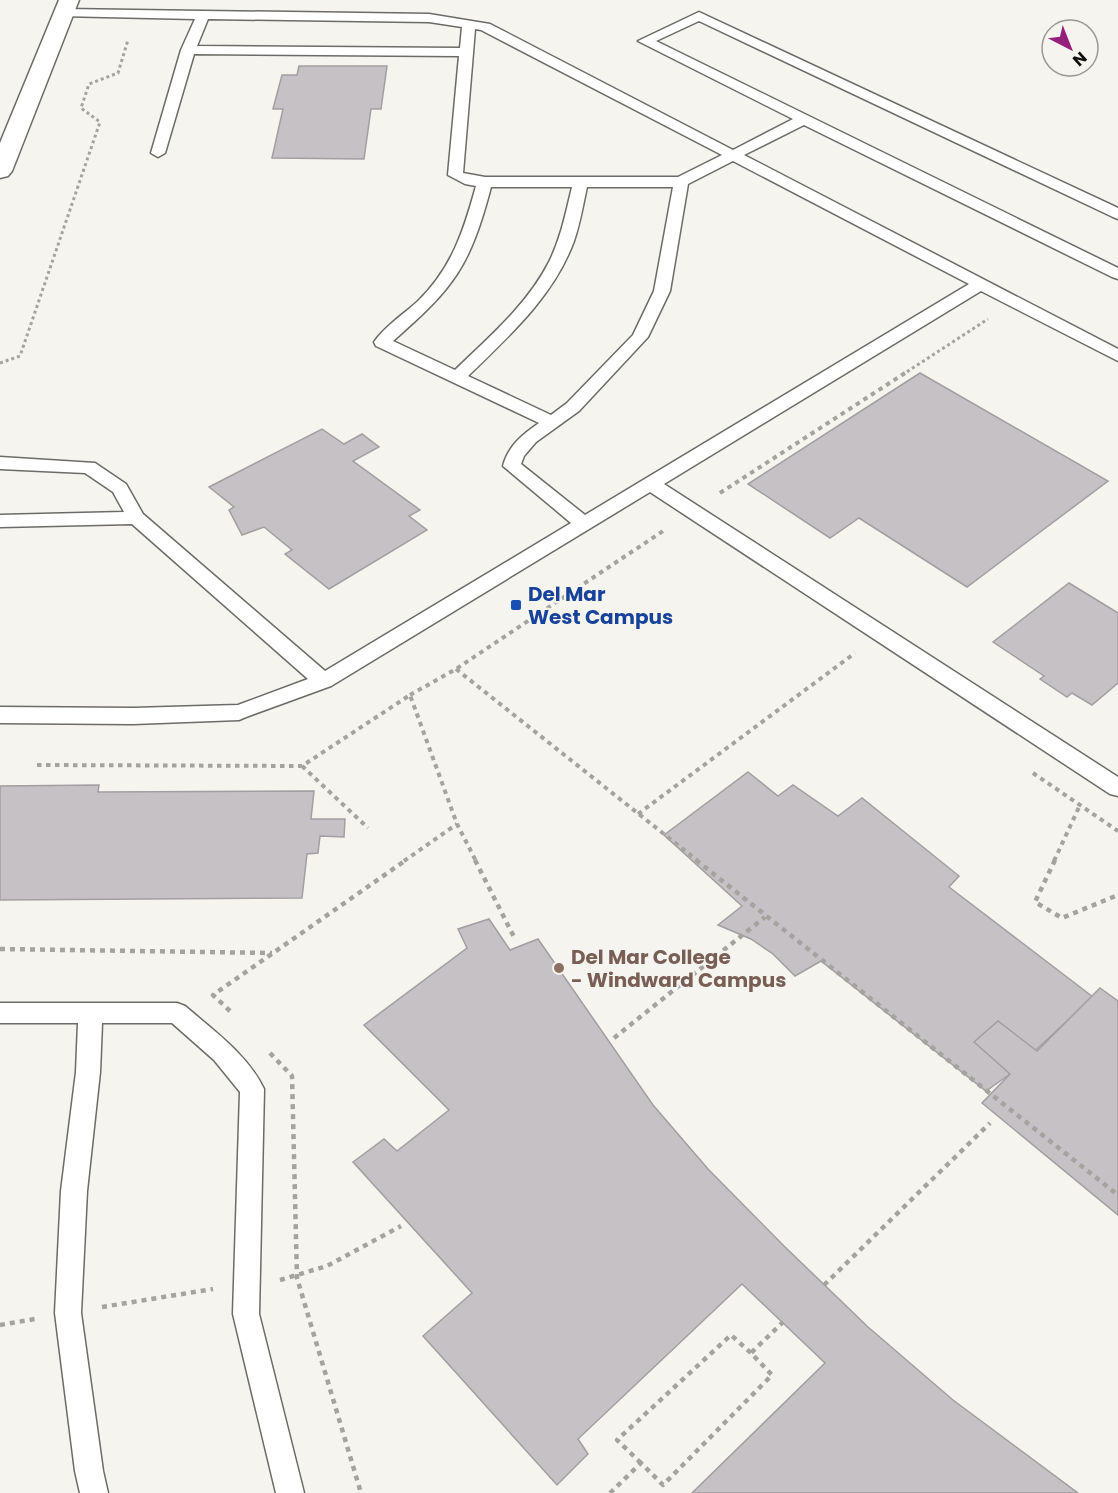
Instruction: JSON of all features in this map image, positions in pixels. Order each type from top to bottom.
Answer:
[{"type":"main road","points":[[0,171],[66,7]]},
{"type":"lane","points":[[66,7],[137,14],[429,18],[485,27],[1118,356]]},
{"type":"lane","points":[[158,153],[188,50],[203,15]]},
{"type":"lane","points":[[1118,214],[699,16],[645,41],[1118,274]]},
{"type":"lane","points":[[469,24],[456,175],[470,181],[681,182],[804,119]]},
{"type":"lane","points":[[188,50],[466,52]]},
{"type":"lane","points":[[485,182],[470,237],[449,277],[382,342],[552,422]]},
{"type":"lane","points":[[457,377],[518,317],[546,282],[566,241],[580,182]]},
{"type":"lane","points":[[584,524],[512,466],[515,455],[530,438],[573,407],[640,337],[662,291],[681,182]]},
{"type":"lane","points":[[0,716],[134,716],[239,712],[324,681],[981,284]]},
{"type":"lane","points":[[0,463],[88,467],[120,488],[136,518],[324,681]]},
{"type":"lane","points":[[651,484],[1118,788]]},
{"type":"lane","points":[[0,521],[136,518]]},
{"type":"lane","points":[[0,1013],[177,1013],[224,1053],[252,1089],[246,1314],[290,1493]]},
{"type":"lane","points":[[90,1013],[88,1072],[74,1191],[69,1313],[89,1471],[94,1493]]},
{"type":"path","points":[[0,363],[20,356],[100,122],[81,108],[89,84],[118,73],[137,14]]},
{"type":"path","points":[[37,765],[302,766],[411,695],[456,669],[994,315]]},
{"type":"path","points":[[638,814],[855,653]]},
{"type":"path","points":[[456,669],[765,917],[1118,1195]]},
{"type":"path","points":[[411,695],[457,824],[514,939]]},
{"type":"path","points":[[302,766],[368,828]]},
{"type":"path","points":[[1080,805],[1035,902],[1062,918],[1118,895]]},
{"type":"path","points":[[237,1019],[213,995],[457,824]]},
{"type":"path","points":[[614,1038],[765,917]]},
{"type":"path","points":[[0,949],[273,953]]},
{"type":"path","points":[[269,1051],[292,1076],[297,1278],[361,1493]]},
{"type":"path","points":[[824,1285],[990,1124]]},
{"type":"path","points":[[0,1325],[297,1278],[359,1252],[401,1226]]},
{"type":"path","points":[[751,1353],[783,1322]]},
{"type":"path","points":[[731,1335],[751,1353],[772,1375],[663,1485],[617,1440],[731,1335]]},
{"type":"path","points":[[610,1493],[640,1463]]},
{"type":"building","points":[[299,66],[387,66],[381,109],[371,109],[364,159],[272,158],[283,109],[273,109],[282,75],[297,75]]},
{"type":"building","points":[[920,373],[1108,481],[967,587],[859,518],[830,538],[748,484]]},
{"type":"building","points":[[322,429],[344,444],[362,434],[379,447],[353,461],[420,510],[409,516],[427,530],[329,589],[285,554],[292,550],[264,527],[242,535],[229,510],[234,507],[209,487]]},
{"type":"building","points":[[1069,583],[1118,613],[1118,683],[1092,705],[1072,693],[1067,697],[1040,679],[1044,676],[993,642]]},
{"type":"building","points":[[748,772],[778,796],[793,785],[838,816],[862,798],[959,876],[949,887],[1093,997],[1010,1074],[986,1091],[821,961],[795,976],[773,954],[751,939],[718,925],[742,906],[664,835]]},
{"type":"building","points":[[99,785],[98,792],[314,791],[311,819],[345,819],[344,837],[320,836],[318,853],[307,854],[302,898],[0,900],[0,786]]},
{"type":"building","points":[[489,919],[510,950],[538,939],[653,1105],[708,1169],[784,1246],[868,1327],[953,1400],[1078,1493],[692,1493],[825,1363],[742,1284],[578,1439],[588,1454],[557,1485],[423,1336],[472,1293],[353,1162],[384,1139],[397,1151],[449,1110],[364,1025],[467,948],[458,929]]},
{"type":"building","points":[[1100,988],[1118,1001],[1118,1215],[982,1103],[1010,1074],[974,1042],[998,1021],[1037,1051]]},
{"type":"place","name":"Del Mar West Campus","points":[[516,605]]},
{"type":"place","name":"Del Mar College - Windward Campus","points":[[559,968]]}]
